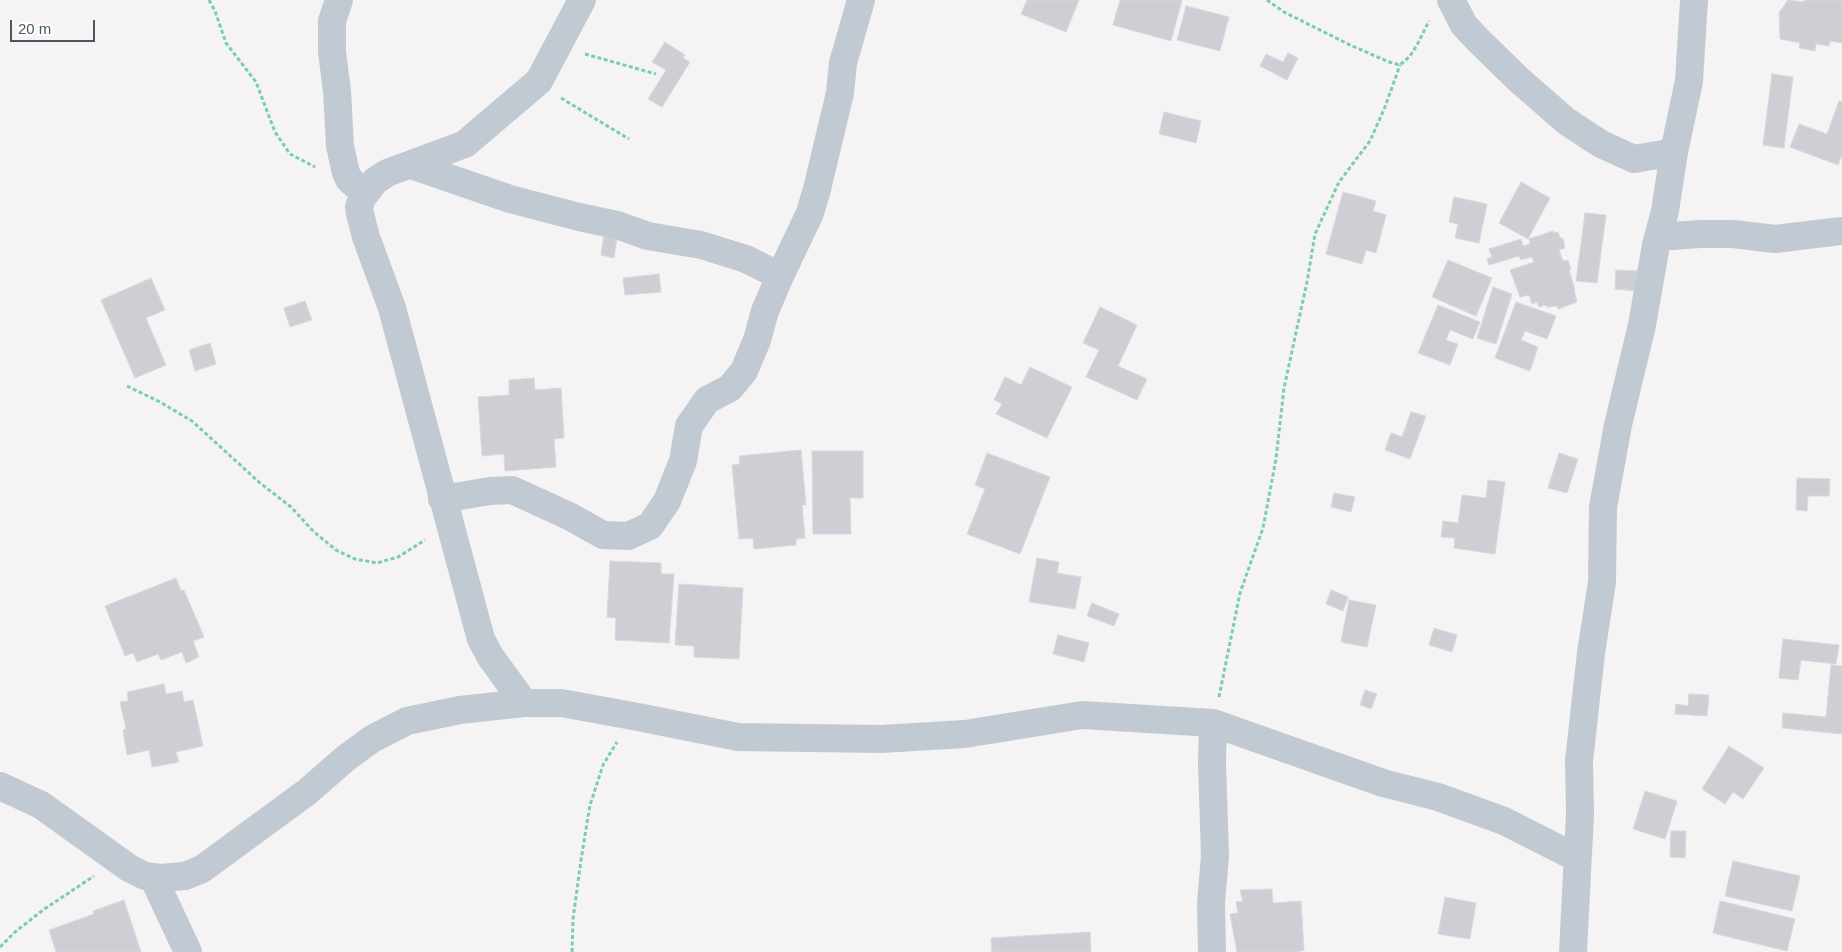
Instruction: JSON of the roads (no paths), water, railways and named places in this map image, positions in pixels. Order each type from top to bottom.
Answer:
[{"type":"street","points":[[339,0],[332,21],[332,52],[337,91],[340,146],[346,172],[354,184],[366,191]]},
{"type":"street","points":[[524,703],[490,656],[481,639],[392,308],[360,214],[362,198],[375,181],[387,173],[465,144],[540,81],[582,0]]},
{"type":"street","points":[[442,499],[490,491],[512,490],[569,516],[603,535],[628,536],[650,526],[667,501],[683,461],[689,426],[707,400],[730,388],[744,371],[757,340],[765,311],[810,213],[840,93],[843,63],[861,0]]},
{"type":"street","points":[[1573,952],[1576,858],[1580,814],[1579,762],[1591,653],[1602,582],[1603,507],[1618,425],[1642,325],[1689,81],[1694,0]]},
{"type":"street","points":[[1441,8],[1464,25],[1518,79],[1566,121],[1601,144],[1634,159],[1674,152]]},
{"type":"street","points":[[411,165],[510,199],[617,225],[648,236],[700,245],[746,259],[780,276]]},
{"type":"street","points":[[1658,237],[1734,234],[1774,239],[1842,230]]},
{"type":"street","points":[[0,786],[41,805],[129,868],[145,876],[160,878],[185,876],[202,869],[306,792],[372,739],[407,720],[460,710],[524,703],[561,703],[738,737],[881,739],[965,734],[1082,715],[1213,723],[1383,783],[1438,797],[1504,821],[1576,858]]},
{"type":"street","points":[[1212,952],[1211,903],[1215,856],[1212,763],[1213,723]]},
{"type":"street","points":[[153,877],[188,952]]}]
